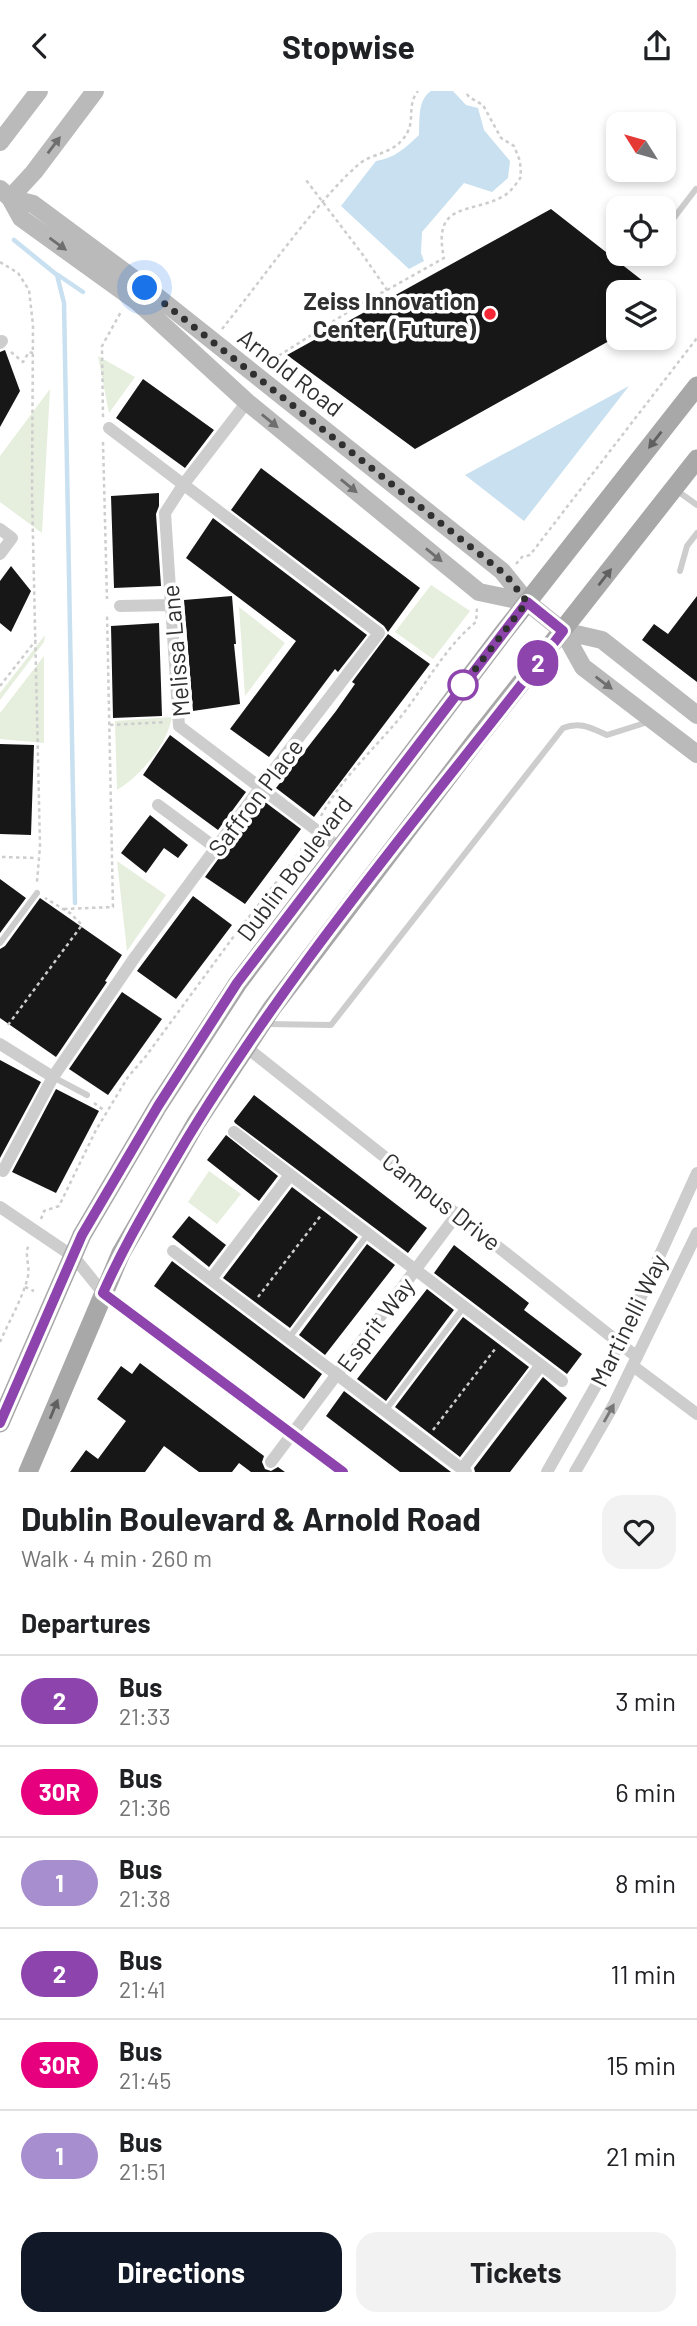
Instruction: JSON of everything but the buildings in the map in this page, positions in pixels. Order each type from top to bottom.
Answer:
[{"type":"main road","name":"Dublin Boulevard","points":[[0,1423],[86,1228],[158,1106],[237,983],[527,602],[697,386]]},
{"type":"main road","points":[[28,1472],[121,1253],[184,1145],[261,1024],[454,769],[697,459]]},
{"type":"street","points":[[0,142],[39,91]]},
{"type":"street","points":[[3,199],[34,172],[95,91]]},
{"type":"street","name":"Arnold Road","points":[[3,199],[21,218],[131,297],[247,402],[479,592],[527,602]]},
{"type":"street","name":"Arnold Road","points":[[3,199],[33,204],[213,341],[502,571],[527,602],[563,631],[583,667],[697,754]]},
{"type":"street","name":"Melissa Lane","points":[[247,402],[183,485],[165,513],[179,726],[340,848]]},
{"type":"street","points":[[105,429],[183,485]]},
{"type":"street","name":"Saffron Place","points":[[3,1171],[53,1077],[135,957],[379,633],[183,485]]},
{"type":"street","points":[[0,529],[12,538],[0,554]]},
{"type":"street","points":[[120,606],[171,605]]},
{"type":"street","name":"Arnold Road","points":[[563,631],[602,640],[697,715]]},
{"type":"street","points":[[158,805],[216,848]]},
{"type":"street","points":[[0,1044],[53,1077]]},
{"type":"street","name":"Campus Drive","points":[[246,1047],[620,1343],[635,1362],[697,1414]]},
{"type":"street","points":[[234,1132],[562,1381]]},
{"type":"street","name":"Martinelli Way","points":[[548,1469],[620,1343],[697,1173]]},
{"type":"street","points":[[211,1279],[290,1175]]},
{"type":"street","points":[[0,1207],[74,1257],[103,1293],[343,1472]]},
{"type":"street","name":"Esprit Way","points":[[271,1462],[458,1213]]},
{"type":"street","name":"Martinelli Way","points":[[575,1472],[613,1406],[697,1233]]},
{"type":"street","points":[[173,1251],[464,1470],[541,1365]]},
{"type":"lane","points":[[676,215],[696,189]]},
{"type":"lane","points":[[674,488],[697,505]]},
{"type":"lane","points":[[680,571],[687,546],[697,533]]},
{"type":"lane","points":[[261,1024],[331,1025],[563,728],[574,724],[607,735],[653,720]]},
{"type":"lane","points":[[0,943],[37,893]]},
{"type":"lane","points":[[53,1077],[87,1095]]},
{"type":"lane","points":[[289,1338],[368,1234]]},
{"type":"lane","points":[[385,1411],[464,1307]]},
{"type":"path","points":[[213,341],[323,201],[357,166],[367,159],[388,152],[403,140],[412,123],[411,107],[413,97],[418,91]]},
{"type":"path","points":[[252,372],[364,302],[444,258],[442,227],[452,216],[466,207],[503,197],[521,177],[520,161],[514,146],[501,138],[483,105],[469,97],[465,91]]},
{"type":"path","points":[[306,180],[387,290]]},
{"type":"path","points":[[0,262],[18,273],[29,290],[33,325],[32,495],[39,858],[37,893],[64,909],[82,925],[8,1025]]},
{"type":"path","points":[[64,909],[113,907],[102,346],[131,297]]},
{"type":"path","points":[[522,557],[530,555],[697,338]]},
{"type":"path","points":[[3,344],[23,362],[29,352],[33,353]]},
{"type":"path","points":[[322,814],[326,804],[400,718],[463,632],[476,622],[476,610]]},
{"type":"path","points":[[0,686],[36,639]]},
{"type":"path","points":[[110,725],[178,721]]},
{"type":"path","points":[[44,1211],[59,1206],[128,1077],[301,851],[306,836]]},
{"type":"path","points":[[2,857],[39,858]]},
{"type":"path","points":[[87,1095],[97,1107],[107,1112]]},
{"type":"path","points":[[250,1308],[329,1204]]},
{"type":"path","points":[[0,1342],[24,1287],[28,1270],[25,1251]]},
{"type":"path","points":[[24,1287],[34,1291]]},
{"type":"path","points":[[425,1441],[503,1337]]},
{"type":"green space","points":[[98,356],[135,377],[109,413]]},
{"type":"green space","points":[[50,389],[42,533],[0,502],[0,456]]},
{"type":"green space","points":[[431,585],[470,611],[433,659],[395,632]]},
{"type":"green space","points":[[239,607],[285,643],[245,696]]},
{"type":"green space","points":[[45,635],[44,642],[0,700],[0,693]]},
{"type":"green space","points":[[44,656],[44,743],[0,739],[0,713]]},
{"type":"green space","points":[[172,717],[165,738],[151,759],[135,777],[117,790],[115,721]]},
{"type":"green space","points":[[117,861],[166,895],[127,951]]},
{"type":"green space","points":[[209,1171],[241,1194],[217,1224],[188,1202]]},
{"type":"water","points":[[431,91],[453,91],[466,105],[478,108],[484,130],[510,161],[508,178],[492,192],[464,183],[422,232],[421,253],[424,261],[409,269],[341,206],[376,161],[394,155],[419,135],[421,105]]},
{"type":"water","points":[[629,386],[524,521],[465,475]]},
{"type":"waterway","points":[[14,240],[57,275],[64,303],[75,903]]},
{"type":"waterway","points":[[58,275],[83,292]]},
{"type":"bus line","name":"2","points":[[0,1423],[82,1235],[158,1106],[237,983],[527,602],[563,631],[476,740],[272,1008],[196,1123],[121,1253],[103,1293],[343,1472]]},
{"type":"place","name":"Zeiss Innovation Center (Future)","points":[[490,314]]},
{"type":"route","points":[[145,288],[506,575],[527,602],[463,685]]}]
